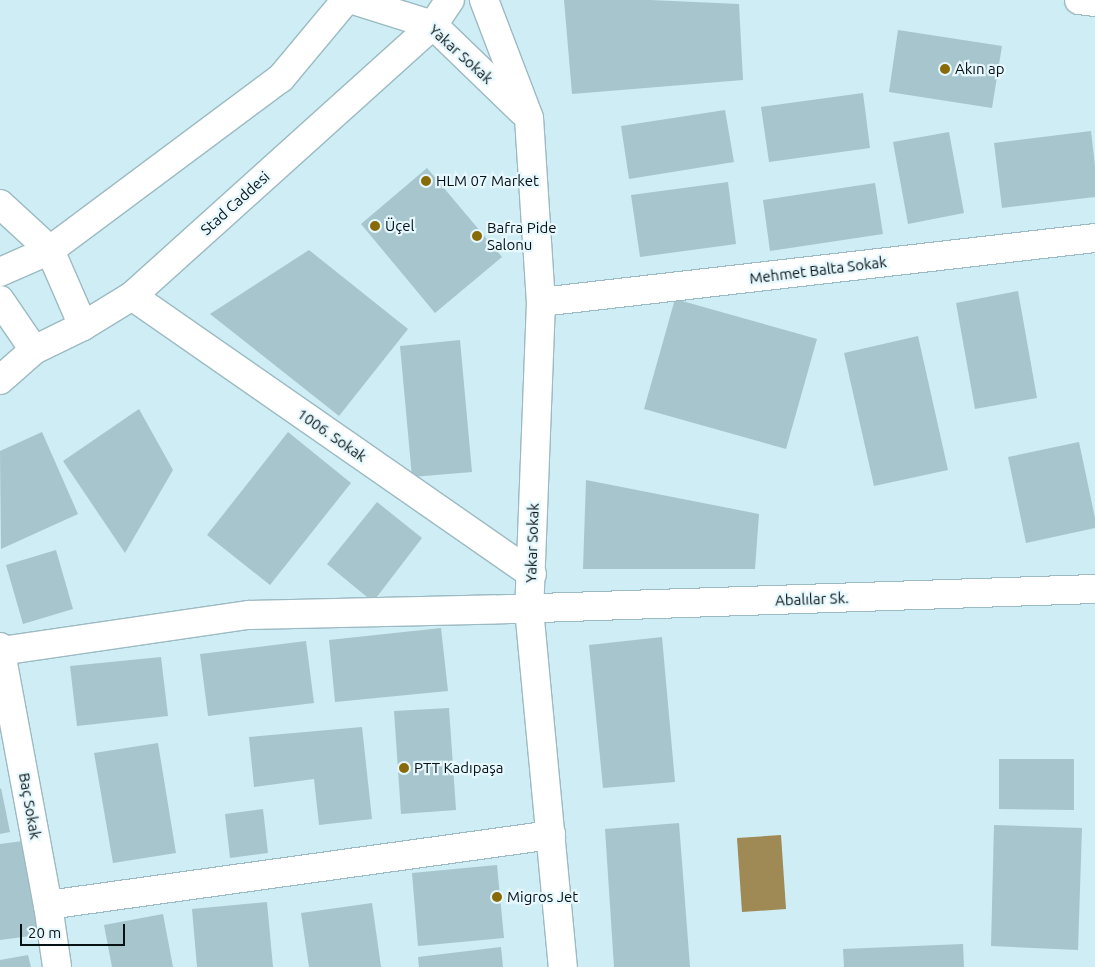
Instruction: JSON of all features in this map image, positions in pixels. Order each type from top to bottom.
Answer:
[{"type":"street","points":[[0,272],[50,250],[281,78],[346,0]]},
{"type":"street","name":"Yakar Sokak","points":[[354,0],[433,25],[530,118]]},
{"type":"street","name":"Stad Caddesi","points":[[0,380],[34,350],[83,326],[132,296],[433,25],[450,0]]},
{"type":"street","name":"Yakar Sokak","points":[[484,0],[530,118],[541,302],[532,574],[529,609],[564,967]]},
{"type":"street","points":[[1078,0],[1095,2]]},
{"type":"street","points":[[0,204],[50,250],[83,326]]},
{"type":"street","name":"Mehmet Balta Sokak","points":[[541,302],[1095,238]]},
{"type":"street","name":"1006. Sokak","points":[[132,296],[532,574]]},
{"type":"street","points":[[0,300],[34,350]]},
{"type":"street","name":"Abalılar Sk.","points":[[1,649],[249,616],[529,609],[1095,589]]},
{"type":"street","name":"Baç Sokak","points":[[1,649],[48,905],[57,967]]},
{"type":"street","points":[[48,905],[551,835]]},
{"type":"shaded area","points":[[781,835],[786,909],[742,912],[737,838]]},
{"type":"building","points":[[564,0],[650,0],[739,4],[743,80],[572,94]]},
{"type":"building","name":"Akın ap","points":[[898,30],[1002,46],[992,108],[889,92]]},
{"type":"building","points":[[863,93],[870,148],[769,162],[761,107]]},
{"type":"building","points":[[725,110],[734,162],[629,179],[621,126]]},
{"type":"building","points":[[1091,131],[1095,166],[1095,197],[1002,208],[994,143]]},
{"type":"building","points":[[949,132],[964,213],[908,224],[893,142]]},
{"type":"building","points":[[427,168],[502,257],[435,313],[361,224]]},
{"type":"building","points":[[728,182],[736,244],[640,257],[631,195]]},
{"type":"building","points":[[875,183],[883,234],[770,251],[763,200]]},
{"type":"building","points":[[309,250],[408,329],[339,416],[210,314]]},
{"type":"building","points":[[1018,291],[1037,398],[975,409],[956,303]]},
{"type":"building","points":[[675,299],[817,339],[786,449],[644,409]]},
{"type":"building","points":[[918,336],[948,470],[874,486],[844,353]]},
{"type":"building","points":[[460,340],[472,472],[412,477],[400,346]]},
{"type":"building","points":[[139,409],[173,470],[125,553],[63,461]]},
{"type":"building","points":[[42,432],[78,514],[1,549],[0,451]]},
{"type":"building","points":[[288,432],[351,483],[270,585],[207,535]]},
{"type":"building","points":[[1079,442],[1095,518],[1095,528],[1026,543],[1008,457]]},
{"type":"building","points":[[586,480],[759,514],[755,569],[583,569]]},
{"type":"building","points":[[377,502],[422,538],[373,602],[327,564]]},
{"type":"building","points":[[56,550],[73,609],[23,624],[6,565]]},
{"type":"building","points":[[441,628],[448,691],[335,702],[329,640]]},
{"type":"building","points":[[662,637],[675,782],[603,788],[589,645]]},
{"type":"building","points":[[306,641],[314,703],[208,716],[200,654]]},
{"type":"building","points":[[161,657],[168,716],[77,726],[70,666]]},
{"type":"building","points":[[449,708],[456,810],[401,814],[394,711]]},
{"type":"building","points":[[362,727],[372,819],[319,825],[314,779],[254,787],[249,737]]},
{"type":"building","points":[[158,743],[176,853],[113,863],[94,753]]},
{"type":"building","points":[[999,759],[1074,759],[1074,810],[999,809]]},
{"type":"building","points":[[0,789],[10,832],[0,834]]},
{"type":"building","points":[[263,809],[268,853],[230,858],[225,814]]},
{"type":"building","points":[[679,823],[690,967],[614,967],[605,829]]},
{"type":"building","points":[[994,825],[1082,828],[1078,950],[991,946]]},
{"type":"building","points":[[23,841],[38,935],[0,940],[0,844]]},
{"type":"building","points":[[497,865],[504,938],[418,946],[412,873]]},
{"type":"building","points":[[267,902],[273,967],[197,967],[192,909]]},
{"type":"building","points":[[372,903],[381,967],[309,967],[301,913]]},
{"type":"building","points":[[163,914],[173,967],[112,967],[104,925]]},
{"type":"building","points":[[963,944],[964,967],[844,967],[843,949]]},
{"type":"building","points":[[501,947],[503,967],[419,967],[418,957]]},
{"type":"building","points":[[28,955],[31,967],[0,967],[0,960]]},
{"type":"place","name":"Akın ap","points":[[945,69]]},
{"type":"place","name":"HLM 07 Market","points":[[426,181]]},
{"type":"place","name":"Üçel","points":[[375,226]]},
{"type":"place","name":"Bafra Pide Salonu","points":[[477,236]]},
{"type":"place","name":"PTT Kadıpaşa","points":[[404,768]]},
{"type":"place","name":"Migros Jet","points":[[497,897]]}]
